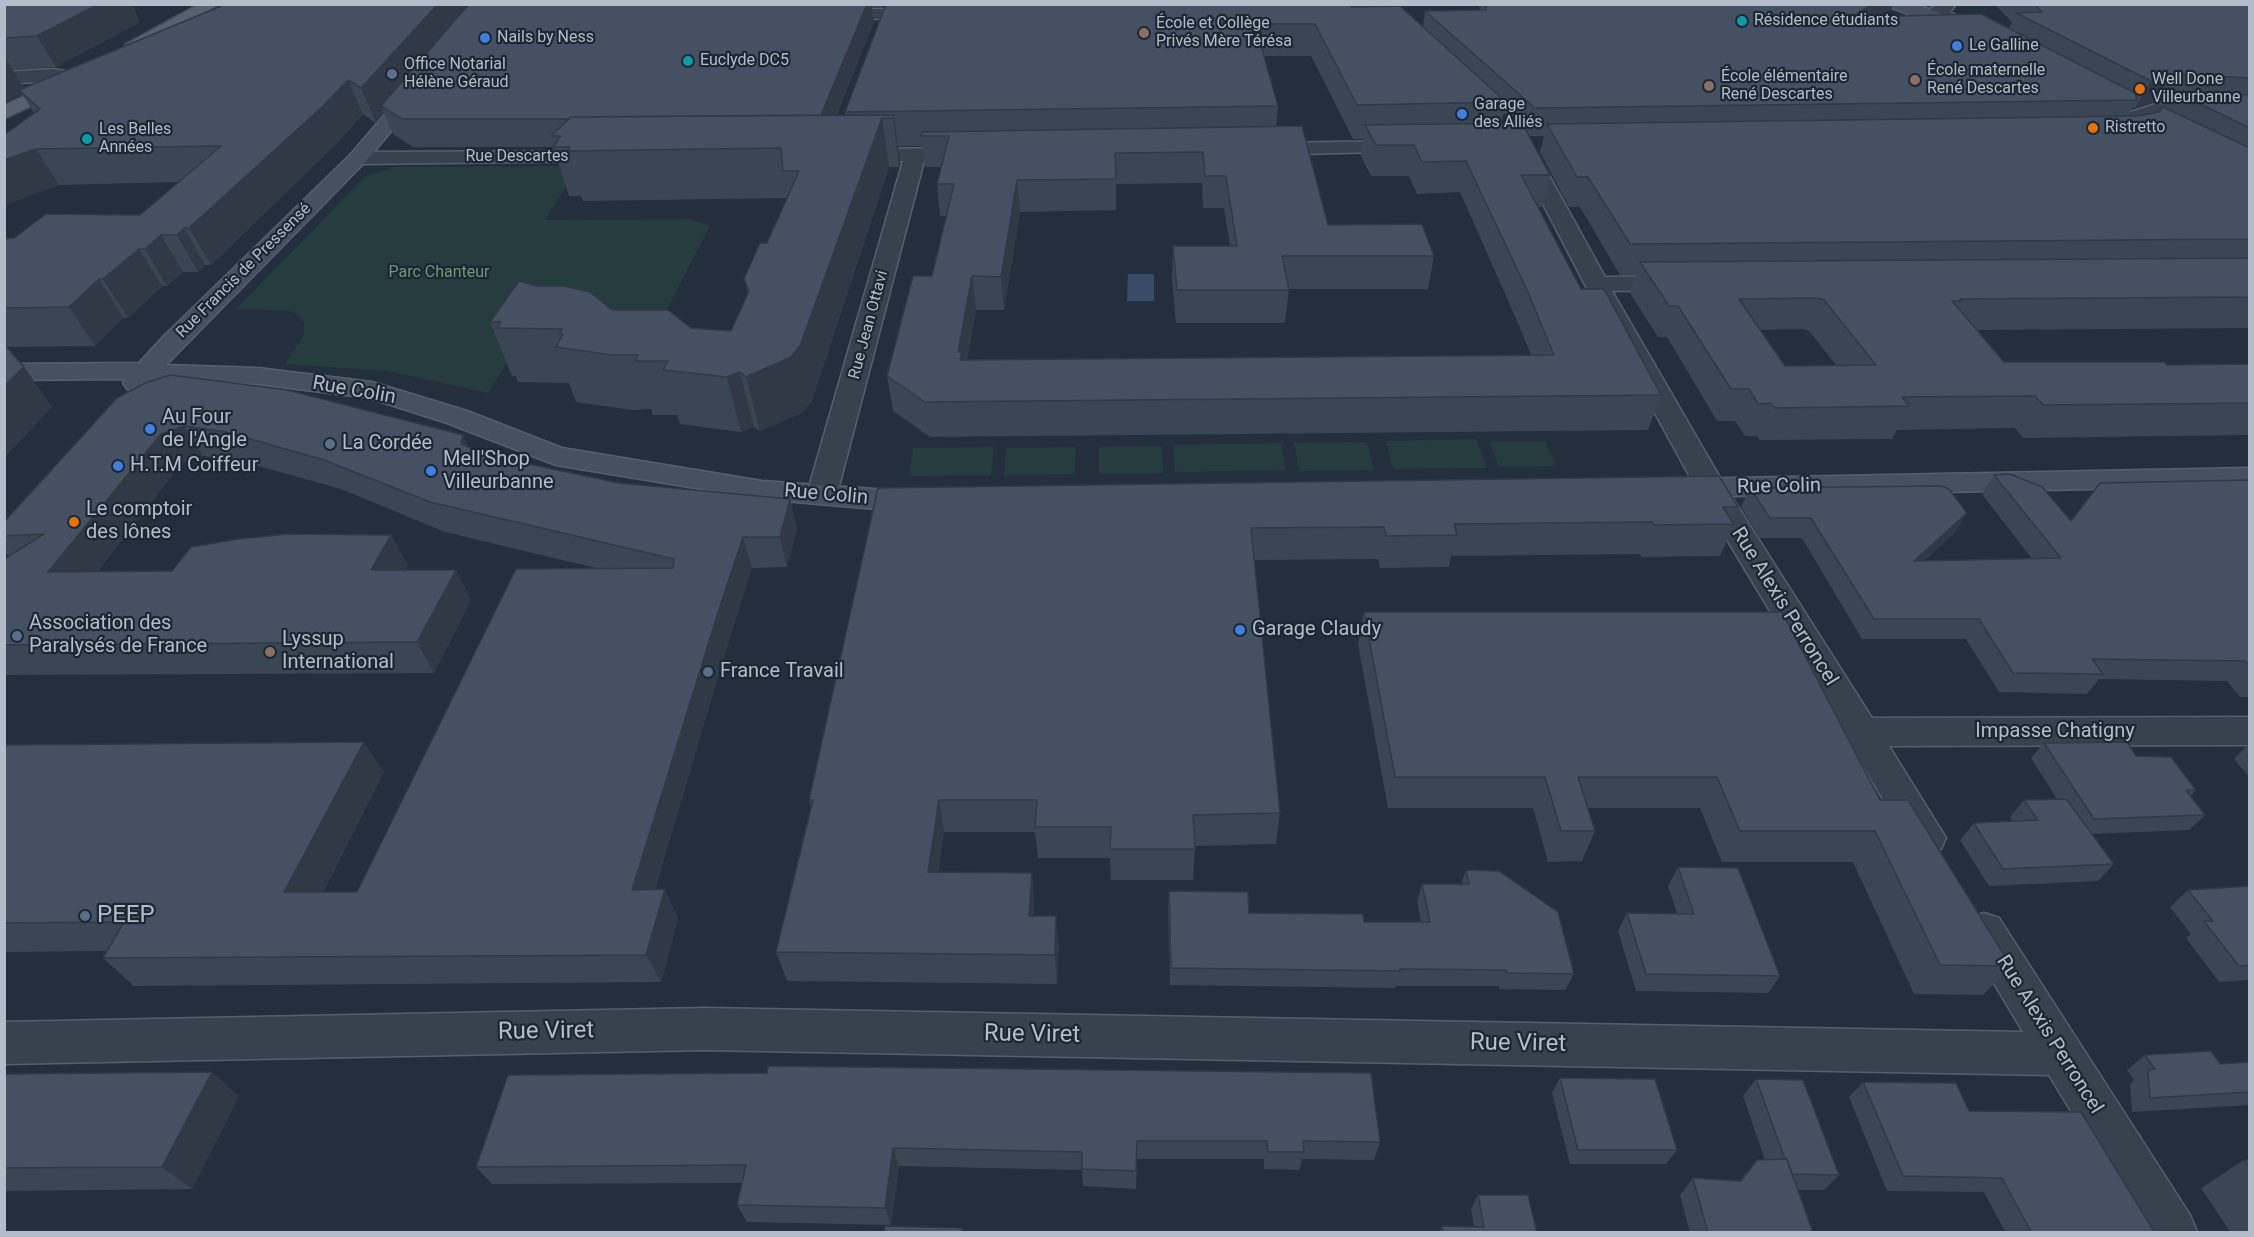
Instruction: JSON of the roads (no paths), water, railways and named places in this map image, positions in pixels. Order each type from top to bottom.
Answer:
[{"type":"main road","points":[[114,58],[212,4]]},
{"type":"main road","points":[[4,113],[95,68]]},
{"type":"street","points":[[1956,4],[1966,14],[1963,20],[1970,30]]},
{"type":"street","points":[[1897,7],[1970,30]]},
{"type":"street","points":[[1897,7],[1970,30]]},
{"type":"street","points":[[1897,7],[1943,8],[1970,30],[1990,42]]},
{"type":"street","points":[[816,14],[892,9]]},
{"type":"street","points":[[879,34],[892,9]]},
{"type":"street","name":"Rue Francis de Pressensé","points":[[120,406],[143,372],[358,158],[432,71]]},
{"type":"street","points":[[4,78],[53,75],[77,78]]},
{"type":"street","points":[[2112,108],[2160,136]]},
{"type":"street","points":[[2132,118],[2156,110],[2172,109],[2250,115]]},
{"type":"street","points":[[2098,137],[2135,134],[2132,118]]},
{"type":"street","name":"Rue Alexis Perroncel","points":[[1547,144],[1513,142],[1711,488],[2173,1233]]},
{"type":"street","points":[[1246,150],[1423,147]]},
{"type":"street","points":[[834,156],[986,154]]},
{"type":"street","name":"Rue Jean Ottavi","points":[[822,494],[915,155]]},
{"type":"street","name":"Rue Descartes","points":[[358,158],[620,156]]},
{"type":"street","points":[[1596,284],[1702,283]]},
{"type":"street","name":"Rue Colin","points":[[4,372],[101,370],[258,376],[372,390],[457,417],[556,456],[762,490],[887,500],[947,499]]},
{"type":"street","name":"Rue Colin","points":[[1654,489],[2250,477]]},
{"type":"street","name":"Impasse Chatigny","points":[[1861,732],[2250,731]]},
{"type":"street","name":"Rue Viret","points":[[4,1042],[705,1029],[2060,1054]]},
{"type":"water","points":[[1128,274],[1154,274],[1154,301],[1127,301]]},
{"type":"place","name":"Résidence étudiants","points":[[1742,21]]},
{"type":"place","name":"École et Collège Privés Mère Térésa","points":[[1144,33]]},
{"type":"place","name":"Nails by Ness","points":[[485,38]]},
{"type":"place","name":"Le Galline","points":[[1957,46]]},
{"type":"place","name":"Euclyde DC5","points":[[688,61]]},
{"type":"place","name":"Office Notarial Hélène Géraud","points":[[392,74]]},
{"type":"place","name":"École maternelle René Descartes","points":[[1915,80]]},
{"type":"place","name":"École élémentaire René Descartes","points":[[1709,86]]},
{"type":"place","name":"Well Done Villeurbanne","points":[[2140,89]]},
{"type":"place","name":"Garage des Alliés","points":[[1462,114]]},
{"type":"place","name":"Ristretto","points":[[2093,128]]},
{"type":"place","name":"Les Belles Années","points":[[87,139]]},
{"type":"place","name":"Au Four de l'Angle","points":[[150,429]]},
{"type":"place","name":"La Cordée","points":[[330,444]]},
{"type":"place","name":"H.T.M Coiffeur","points":[[118,466]]},
{"type":"place","name":"Mell'Shop Villeurbanne","points":[[431,471]]},
{"type":"place","name":"Le comptoir des lônes","points":[[74,522]]},
{"type":"place","name":"Garage Claudy","points":[[1240,630]]},
{"type":"place","name":"Association des Paralysés de France","points":[[17,636]]},
{"type":"place","name":"Lyssup International","points":[[270,652]]},
{"type":"place","name":"France Travail","points":[[708,672]]},
{"type":"place","name":"PEEP","points":[[85,916]]},
{"type":"park label","name":"Parc Chanteur","points":[[439,273]]}]
